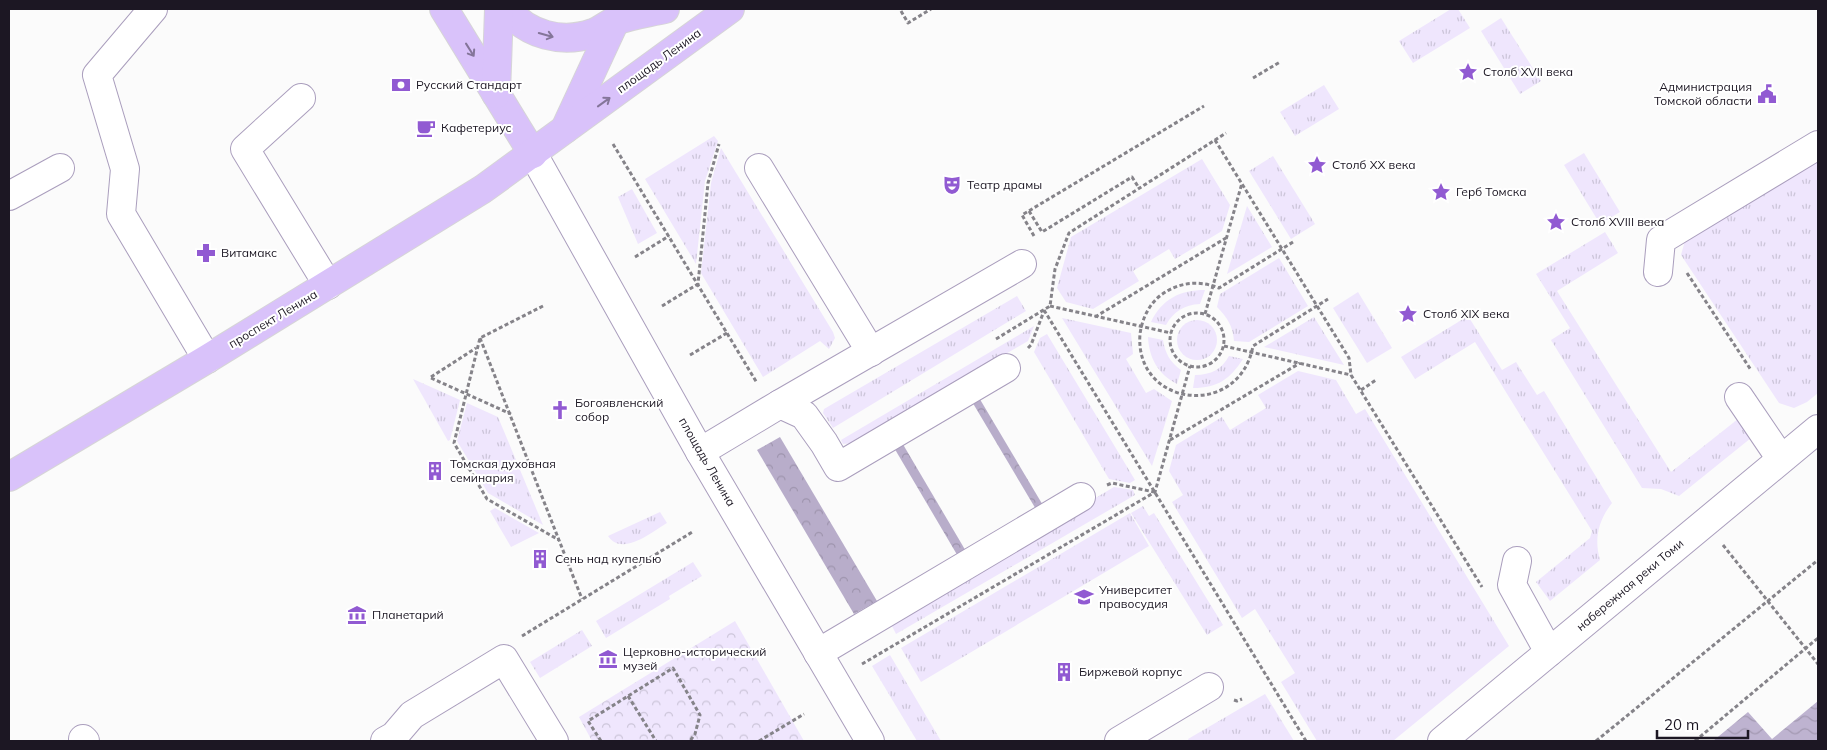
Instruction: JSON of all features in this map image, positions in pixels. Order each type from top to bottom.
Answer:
[{"type":"main road","name":"площадь Ленина","points":[[444,9],[532,154],[730,9]]},
{"type":"main road","points":[[496,94],[499,9]]},
{"type":"main road","points":[[507,9],[512,16],[530,29],[551,37],[573,38],[594,33],[619,15],[665,9]]},
{"type":"main road","name":"площадь Ленина","points":[[565,130],[619,15]]},
{"type":"main road","name":"проспект Ленина","points":[[12,468],[207,359],[483,189],[532,154]]},
{"type":"street","points":[[153,9],[97,75],[124,169],[122,214],[207,359]]},
{"type":"street","points":[[301,98],[245,148],[328,285]]},
{"type":"street","points":[[1671,270],[1661,240],[1818,145]]},
{"type":"street","name":"площадь Ленина","points":[[532,154],[700,452],[870,741]]},
{"type":"street","points":[[9,196],[60,168]]},
{"type":"street","points":[[759,168],[871,352]]},
{"type":"street","points":[[700,452],[1022,264]]},
{"type":"street","points":[[776,407],[804,415],[838,467],[1006,368]]},
{"type":"street","points":[[1739,397],[1781,459]]},
{"type":"street","name":"набережная реки Томи","points":[[1442,741],[1818,429]]},
{"type":"street","points":[[818,653],[1081,497]]},
{"type":"street","points":[[1516,561],[1512,585],[1549,652]]},
{"type":"street","points":[[392,739],[412,715],[504,659],[554,741]]},
{"type":"street","points":[[1119,741],[1209,687]]},
{"type":"path","points":[[901,11],[908,23],[931,9]]},
{"type":"path","points":[[1253,78],[1280,62]]},
{"type":"path","points":[[1028,226],[1022,215],[1204,106]]},
{"type":"path","points":[[1050,306],[1055,269],[1069,233],[1226,133]]},
{"type":"path","points":[[1215,140],[1348,358],[1351,375],[1484,589]]},
{"type":"path","points":[[613,144],[727,333],[776,407]]},
{"type":"path","points":[[698,284],[708,183],[719,144]]},
{"type":"path","points":[[1028,211],[1042,232],[1132,177],[1139,188]]},
{"type":"path","points":[[1205,314],[1242,183]]},
{"type":"path","points":[[635,257],[669,236]]},
{"type":"path","points":[[1095,317],[1226,238]]},
{"type":"path","points":[[1293,242],[1219,288],[1192,283],[1180,285],[1170,289],[1152,304],[1145,314],[1139,344],[1142,357],[1149,372],[1160,384],[1182,395],[1201,396],[1218,392],[1232,384],[1247,366],[1253,346],[1328,299]]},
{"type":"path","points":[[1671,270],[1754,375]]},
{"type":"path","points":[[662,306],[698,284]]},
{"type":"path","points":[[543,306],[480,338],[454,443],[487,499],[559,540]]},
{"type":"path","points":[[1006,368],[1031,345],[1044,310],[1050,306],[1171,333]]},
{"type":"path","points":[[1044,310],[1306,741]]},
{"type":"path","points":[[1196,312],[1205,314],[1218,322],[1224,338],[1224,346],[1220,354],[1208,365],[1190,366],[1183,362],[1172,350],[1170,342],[1171,333],[1174,325],[1188,314],[1196,312]]},
{"type":"path","points":[[690,355],[727,333]]},
{"type":"path","points":[[480,338],[582,599]]},
{"type":"path","points":[[1224,346],[1351,375]]},
{"type":"path","points":[[477,347],[431,378],[511,414]]},
{"type":"path","points":[[1169,441],[1300,363]]},
{"type":"path","points":[[862,664],[1155,492],[1190,366]]},
{"type":"path","points":[[1361,390],[1376,380]]},
{"type":"path","points":[[1112,483],[1155,492]]},
{"type":"path","points":[[504,659],[511,642],[694,531]]},
{"type":"path","points":[[1722,544],[1818,664]]},
{"type":"path","points":[[1596,741],[1818,560]]},
{"type":"path","points":[[1695,741],[1818,638]]},
{"type":"path","points":[[601,741],[588,721],[673,668],[700,715],[695,734],[690,741]]},
{"type":"path","points":[[628,696],[656,741]]},
{"type":"path","points":[[1237,701],[1242,698]]},
{"type":"path","points":[[759,741],[804,714]]},
{"type":"green space","points":[[1451,9],[1458,9],[1470,28],[1413,63],[1399,41]]},
{"type":"green space","points":[[1501,18],[1541,81],[1520,94],[1481,31]]},
{"type":"green space","points":[[1324,85],[1339,109],[1295,136],[1280,112]]},
{"type":"green space","points":[[714,136],[718,141],[705,181],[696,264],[645,179]]},
{"type":"green space","points":[[721,148],[835,338],[829,349],[820,341],[763,377],[701,273],[711,183]]},
{"type":"green space","points":[[1584,153],[1620,212],[1600,224],[1564,165]]},
{"type":"green space","points":[[1273,156],[1315,224],[1291,239],[1249,171]]},
{"type":"green space","points":[[1818,158],[1818,393],[1807,402],[1794,408],[1779,403],[1681,255],[1686,237]]},
{"type":"green space","points":[[1202,159],[1230,205],[1222,231],[1175,259],[1169,249],[1133,271],[1139,281],[1093,309],[1066,302],[1057,288],[1071,237]]},
{"type":"green space","points":[[632,189],[657,233],[638,244],[618,197]]},
{"type":"green space","points":[[1247,206],[1272,247],[1227,274]]},
{"type":"green space","points":[[1605,232],[1618,253],[1557,291],[1671,472],[1738,419],[1751,438],[1679,496],[1661,489],[1642,488],[1551,340],[1570,328],[1536,274]]},
{"type":"green space","points":[[1279,258],[1308,306],[1249,342],[1234,341],[1229,322],[1217,307],[1220,294]]},
{"type":"green space","points":[[1196,290],[1205,290],[1200,304],[1180,310],[1172,316],[1166,325],[1151,322],[1161,307],[1173,297]]},
{"type":"green space","points":[[1358,292],[1392,348],[1367,363],[1333,308]]},
{"type":"green space","points":[[1017,296],[1026,311],[833,428],[823,413],[824,409]]},
{"type":"green space","points":[[1468,316],[1502,370],[1516,362],[1537,395],[1544,391],[1612,503],[1600,523],[1597,537],[1600,560],[1550,601],[1536,582],[1590,538],[1592,531],[1475,342],[1415,379],[1401,357]]},
{"type":"green space","points":[[1314,317],[1344,365],[1264,347]]},
{"type":"green space","points":[[1062,318],[1131,333],[1133,354],[1126,359],[1146,393],[1154,389],[1172,401],[1152,466]]},
{"type":"green space","points":[[1193,320],[1201,320],[1208,323],[1214,329],[1217,340],[1214,351],[1208,357],[1201,360],[1193,360],[1186,357],[1180,351],[1177,344],[1177,336],[1180,329],[1186,323]]},
{"type":"green space","points":[[1034,326],[1028,341],[854,443],[843,444],[841,440]]},
{"type":"green space","points":[[1047,334],[1135,480],[1130,483],[1109,479],[1034,352],[1040,338]]},
{"type":"green space","points":[[1148,337],[1163,340],[1169,357],[1181,370],[1177,384],[1170,380],[1156,365],[1150,352]]},
{"type":"green space","points":[[1229,356],[1243,359],[1228,377],[1210,386],[1193,388],[1195,375],[1206,374],[1215,370]]},
{"type":"green space","points":[[1298,371],[1336,380],[1356,414],[1365,409],[1509,646],[1393,741],[1317,741],[1281,682],[1295,673],[1255,609],[1242,618],[1172,502],[1183,495],[1169,471],[1176,445],[1222,417],[1230,430],[1266,408],[1258,395]]},
{"type":"green space","points":[[413,379],[460,400],[450,440],[448,441]]},
{"type":"green space","points":[[978,396],[1044,507],[1037,511],[971,400]]},
{"type":"green space","points":[[467,403],[498,417],[543,525],[488,493],[457,441]]},
{"type":"green space","points":[[780,437],[877,601],[854,614],[757,450]]},
{"type":"green space","points":[[901,441],[967,553],[959,558],[893,446]]},
{"type":"green space","points":[[1114,487],[1133,490],[1135,495],[896,634],[889,620]]},
{"type":"green space","points":[[1143,506],[1149,516],[1154,513],[1223,625],[1207,635],[1131,513]]},
{"type":"green space","points":[[495,508],[539,533],[511,547],[490,511]]},
{"type":"green space","points":[[660,512],[667,523],[637,541],[621,544],[614,542],[608,536]]},
{"type":"green space","points":[[1130,513],[1149,546],[921,682],[901,648]]},
{"type":"green space","points":[[693,562],[702,576],[669,596],[670,599],[606,638],[596,621]]},
{"type":"green space","points":[[735,621],[804,741],[592,741],[579,717]]},
{"type":"green space","points":[[582,630],[592,646],[540,678],[530,662]]},
{"type":"green space","points":[[890,655],[941,741],[917,741],[872,666]]},
{"type":"green space","points":[[1265,694],[1294,741],[1189,741],[1188,739]]},
{"type":"water","points":[[1818,701],[1818,741],[1713,741],[1748,712],[1772,739]]},
{"type":"place","name":"Столб XVII века","points":[[1468,72]]},
{"type":"place","name":"Русский Стандарт","points":[[401,85]]},
{"type":"place","name":"Администрация Томской области","points":[[1767,94]]},
{"type":"place","name":"Кафетериус","points":[[426,128]]},
{"type":"place","name":"Столб XX века","points":[[1317,165]]},
{"type":"place","name":"Театр драмы","points":[[952,185]]},
{"type":"place","name":"Герб Томска","points":[[1441,192]]},
{"type":"place","name":"Столб XVIII века","points":[[1556,222]]},
{"type":"place","name":"Витамакс","points":[[206,253]]},
{"type":"place","name":"Столб XIX века","points":[[1408,314]]},
{"type":"place","name":"Богоявленский собор","points":[[560,410]]},
{"type":"place","name":"Томская духовная семинария","points":[[435,471]]},
{"type":"place","name":"Сень над купелью","points":[[540,559]]},
{"type":"place","name":"Университет правосудия","points":[[1084,597]]},
{"type":"place","name":"Планетарий","points":[[357,615]]},
{"type":"place","name":"Церковно-исторический музей","points":[[608,659]]},
{"type":"place","name":"Биржевой корпус","points":[[1064,672]]}]
